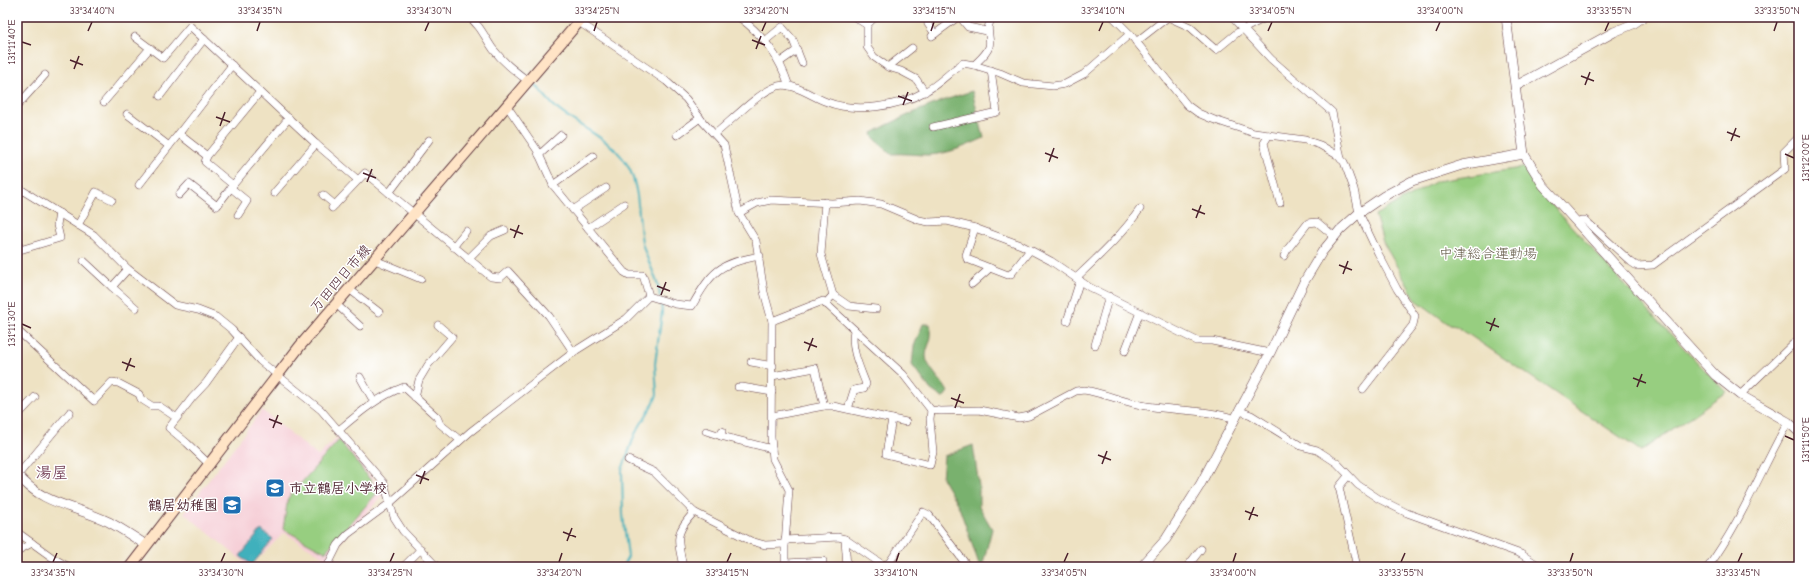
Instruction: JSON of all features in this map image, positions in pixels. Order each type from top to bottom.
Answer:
[{"type":"main road","name":"万田四日市線","points":[[130,567],[210,465],[278,374],[336,304],[581,19]]},
{"type":"street","points":[[468,17],[474,21],[492,48],[507,65],[528,81]]},
{"type":"street","points":[[739,17],[753,28],[776,55],[789,86]]},
{"type":"street","points":[[875,17],[867,25],[867,47],[874,56],[888,67],[901,70],[916,79],[925,92]]},
{"type":"street","points":[[928,24],[933,35],[959,17],[968,27],[987,31]]},
{"type":"street","points":[[974,64],[984,56],[989,47],[987,31],[990,20],[994,17]]},
{"type":"street","points":[[1113,17],[1130,34],[1187,105],[1198,113],[1212,119],[1269,136],[1305,140],[1320,145],[1338,155],[1344,162],[1354,190],[1359,213],[1390,277],[1415,316],[1413,325],[1363,389]]},
{"type":"street","points":[[1136,42],[1168,17],[1190,26],[1216,50],[1244,29],[1267,17]]},
{"type":"street","points":[[1232,17],[1271,58],[1332,112],[1341,159]]},
{"type":"street","points":[[1506,17],[1524,154],[1543,185],[1716,375],[1740,395],[1788,422],[1799,432]]},
{"type":"street","points":[[1516,86],[1580,53],[1614,32],[1633,24],[1643,17]]},
{"type":"street","points":[[856,18],[867,25]]},
{"type":"street","points":[[581,19],[666,81],[686,99],[700,118],[724,145],[739,213],[756,241],[760,256],[764,292],[772,321],[772,449],[773,459],[789,490],[785,542],[786,565],[823,561]]},
{"type":"street","points":[[135,37],[163,58],[190,26],[316,144],[358,180]]},
{"type":"street","points":[[765,41],[782,27],[793,40],[802,63]]},
{"type":"street","points":[[715,134],[770,89],[780,86],[789,86],[827,102],[846,108],[897,104],[925,92],[963,63],[974,64],[1023,83],[1053,86],[1065,84],[1084,74],[1130,34]]},
{"type":"street","points":[[160,96],[204,39]]},
{"type":"street","points":[[104,102],[150,48]]},
{"type":"street","points":[[888,67],[912,48]]},
{"type":"street","points":[[780,62],[797,50]]},
{"type":"street","points":[[139,185],[232,65]]},
{"type":"street","points":[[933,128],[997,112],[991,70]]},
{"type":"street","points":[[17,106],[45,75]]},
{"type":"street","points":[[238,215],[247,201],[205,162],[207,156],[260,92]]},
{"type":"street","points":[[507,106],[539,155],[553,186],[624,272],[629,275],[643,275],[649,296]]},
{"type":"street","points":[[126,114],[169,146]]},
{"type":"street","points":[[179,196],[189,184],[217,206],[289,118]]},
{"type":"street","points":[[677,135],[700,118]]},
{"type":"street","points":[[179,134],[207,156]]},
{"type":"street","points":[[539,155],[561,135]]},
{"type":"street","points":[[1269,136],[1264,143],[1280,203]]},
{"type":"street","points":[[1577,223],[1581,220],[1586,220],[1637,266],[1653,265],[1786,169],[1784,152],[1799,137]]},
{"type":"street","points":[[389,193],[429,140]]},
{"type":"street","points":[[274,193],[316,144]]},
{"type":"street","points":[[1141,567],[1166,539],[1200,485],[1270,353],[1304,282],[1322,252],[1335,237],[1359,213],[1384,196],[1412,181],[1462,165],[1524,154]]},
{"type":"street","points":[[553,186],[593,156]]},
{"type":"street","points":[[323,194],[334,206],[365,173],[490,277],[500,278],[508,271],[549,316],[574,353]]},
{"type":"street","points":[[17,187],[94,235],[128,270],[175,305],[198,310],[216,317],[239,337],[260,361],[321,410],[384,483],[394,517],[403,531],[437,567]]},
{"type":"street","points":[[573,210],[606,188]]},
{"type":"street","points":[[78,225],[96,192],[112,200]]},
{"type":"street","points":[[739,213],[757,203],[771,200],[825,202],[860,201],[881,204],[919,220],[929,222],[947,221],[975,228],[1021,245],[1078,279],[1197,342],[1212,341],[1270,353]]},
{"type":"street","points":[[825,202],[821,254],[833,296],[849,306],[876,309]]},
{"type":"street","points":[[588,228],[624,204]]},
{"type":"street","points":[[1067,321],[1078,279],[1129,225],[1140,209]]},
{"type":"street","points":[[17,239],[20,250],[60,238],[57,225],[59,213]]},
{"type":"street","points":[[1284,256],[1286,250],[1308,223],[1317,222],[1335,237]]},
{"type":"street","points":[[975,228],[966,255],[967,258],[990,268],[1008,275],[1011,274],[1030,250]]},
{"type":"street","points":[[468,259],[491,236],[505,230]]},
{"type":"street","points":[[453,247],[466,232]]},
{"type":"street","points":[[649,296],[675,304],[692,306],[706,282],[714,273],[728,264],[738,260],[760,256]]},
{"type":"street","points":[[375,260],[421,279]]},
{"type":"street","points":[[84,261],[136,308]]},
{"type":"street","points":[[972,284],[990,268]]},
{"type":"street","points":[[112,287],[128,270]]},
{"type":"street","points":[[349,289],[379,312]]},
{"type":"street","points":[[327,567],[338,545],[348,534],[390,503],[460,440],[574,353],[626,318],[649,296]]},
{"type":"street","points":[[825,304],[833,296]]},
{"type":"street","points":[[1095,345],[1109,296]]},
{"type":"street","points":[[772,321],[823,301],[903,374],[931,410],[930,419],[933,452],[930,465],[886,454],[892,419]]},
{"type":"street","points":[[336,304],[360,326]]},
{"type":"street","points":[[1124,351],[1140,312]]},
{"type":"street","points":[[415,397],[418,380],[428,365],[452,337],[438,325]]},
{"type":"street","points":[[17,330],[94,401],[112,382],[118,382],[139,394],[140,399],[152,406],[159,406],[177,418]]},
{"type":"street","points":[[848,409],[854,390],[864,388],[866,384],[852,338],[854,330]]},
{"type":"street","points":[[210,465],[169,428],[192,398],[206,383],[239,337]]},
{"type":"street","points":[[1740,395],[1797,341]]},
{"type":"street","points":[[751,362],[773,366]]},
{"type":"street","points":[[772,376],[815,368],[824,406]]},
{"type":"street","points":[[360,378],[374,402]]},
{"type":"street","points":[[339,430],[374,402],[390,392],[404,386],[437,417],[440,424],[460,440]]},
{"type":"street","points":[[738,387],[742,386],[772,392]]},
{"type":"street","points":[[931,410],[979,410],[1007,417],[1019,418],[1029,416],[1076,391],[1084,390],[1139,405],[1170,410],[1251,415],[1301,446],[1317,450],[1337,462],[1348,476],[1366,492],[1407,513],[1521,554],[1541,567]]},
{"type":"street","points":[[17,416],[35,397]]},
{"type":"street","points":[[772,416],[824,406],[833,406],[906,422]]},
{"type":"street","points":[[70,412],[18,475],[25,484],[50,501],[109,522],[146,545]]},
{"type":"street","points":[[1708,567],[1738,521],[1752,489],[1788,422]]},
{"type":"street","points":[[706,431],[722,434],[772,449]]},
{"type":"street","points":[[628,460],[654,472],[694,512],[751,540],[765,544],[838,537],[845,539],[883,564],[889,563],[923,512],[929,515],[968,567]]},
{"type":"street","points":[[1348,476],[1339,487],[1357,567]]},
{"type":"street","points":[[683,567],[678,538],[679,530],[694,512]]},
{"type":"street","points":[[17,532],[53,558],[69,567]]},
{"type":"street","points":[[845,539],[847,567]]},
{"type":"street","points":[[17,554],[32,543]]},
{"type":"street","points":[[403,567],[420,549]]},
{"type":"street","points":[[1187,567],[1201,549]]},
{"type":"shaded area","points":[[262,410],[318,456],[340,435],[384,494],[326,558],[284,533],[250,567],[184,513]]},
{"type":"green space","points":[[972,91],[984,138],[964,147],[928,155],[891,154],[873,137],[872,133],[897,120],[934,104]]},
{"type":"green space","name":"中津総合運動場","points":[[1527,167],[1541,193],[1656,319],[1726,392],[1641,451],[1456,326],[1450,325],[1416,300],[1383,242],[1375,215],[1437,181]]},
{"type":"green space","points":[[923,324],[930,324],[930,342],[926,356],[929,365],[948,392],[943,398],[931,390],[912,365],[914,346]]},
{"type":"green space","points":[[339,440],[379,491],[325,552],[283,529],[288,498]]},
{"type":"green space","points":[[973,445],[979,486],[979,506],[992,529],[982,567],[980,567],[959,507],[942,478],[944,456]]},
{"type":"water","points":[[261,530],[273,539],[252,565],[240,556]]},
{"type":"waterway","points":[[502,54],[525,75]]},
{"type":"waterway","points":[[532,81],[549,101],[570,119],[609,144],[624,160],[630,170],[636,188],[642,242],[646,256],[655,276],[660,297]]},
{"type":"waterway","points":[[609,567],[621,566],[628,557],[623,515],[622,470],[635,434],[657,395],[655,364],[662,312],[661,301]]},
{"type":"place","name":"市立鶴居小学校","points":[[275,488]]},
{"type":"place","name":"鶴居幼稚園","points":[[232,505]]},
{"type":"district","name":"湯屋","points":[[52,472]]}]
